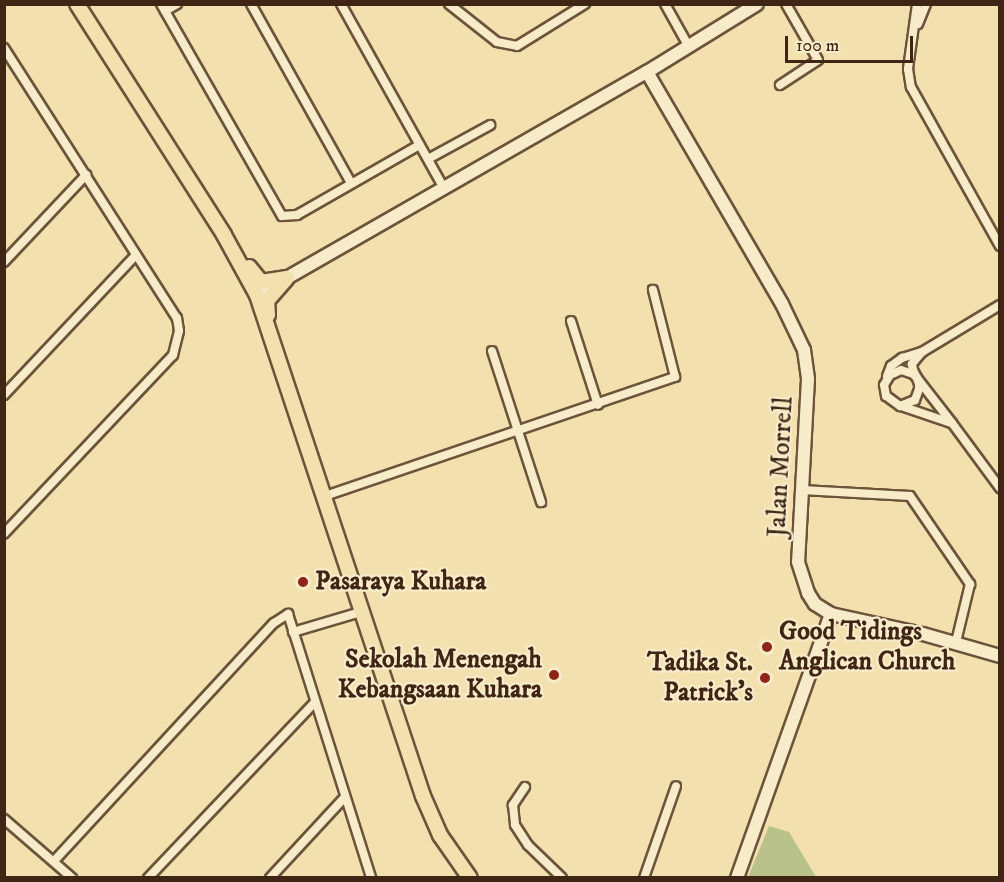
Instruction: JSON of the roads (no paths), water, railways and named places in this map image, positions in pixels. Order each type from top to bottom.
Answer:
[{"type":"main road","points":[[78,5],[224,235],[257,295],[364,611],[423,796],[440,835],[470,878]]},
{"type":"main road","points":[[224,235],[232,238],[258,280],[287,278]]},
{"type":"main road","points":[[268,324],[267,301],[287,278]]},
{"type":"street","points":[[177,4],[163,8],[282,216],[297,215],[419,145]]},
{"type":"street","points":[[251,4],[351,183]]},
{"type":"street","points":[[341,4],[444,188]]},
{"type":"street","points":[[449,4],[506,46],[528,41],[579,6]]},
{"type":"street","points":[[665,4],[688,47]]},
{"type":"street","points":[[257,295],[647,72],[757,4]]},
{"type":"street","points":[[780,85],[818,60],[786,4]]},
{"type":"street","points":[[917,4],[916,30],[908,69],[911,87],[999,246]]},
{"type":"street","points":[[916,30],[927,4]]},
{"type":"street","points":[[4,48],[177,318],[179,330],[173,355],[4,534]]},
{"type":"street","name":"Jalan Morrell","points":[[647,72],[782,304],[804,350],[808,379],[800,574],[815,604],[831,614]]},
{"type":"street","points":[[428,159],[490,125]]},
{"type":"street","points":[[4,262],[86,176]]},
{"type":"street","points":[[4,395],[136,255]]},
{"type":"street","points":[[325,496],[519,432],[675,377],[653,290]]},
{"type":"street","points":[[951,423],[900,406],[886,396],[886,380],[896,362],[922,352],[999,306]]},
{"type":"street","points":[[571,321],[597,405]]},
{"type":"street","points":[[492,351],[541,502]]},
{"type":"street","points":[[900,406],[915,400],[919,389],[912,364],[922,352]]},
{"type":"street","points":[[886,380],[901,370],[916,378],[999,488]]},
{"type":"street","points":[[802,490],[910,496],[970,584],[956,642]]},
{"type":"street","points":[[293,632],[364,611]]},
{"type":"street","points":[[737,878],[831,614],[956,642],[999,656]]},
{"type":"street","points":[[54,861],[274,623],[288,615],[371,878]]},
{"type":"street","points":[[148,878],[314,703]]},
{"type":"street","points":[[644,878],[676,786]]},
{"type":"street","points":[[525,787],[512,810],[515,825],[528,845],[562,878]]},
{"type":"street","points":[[270,878],[345,797]]},
{"type":"street","points":[[4,819],[72,878]]},
{"type":"place","name":"Pasaraya Kuhara","points":[[303,582]]},
{"type":"place","name":"Good Tidings Anglican Church","points":[[767,647]]},
{"type":"place","name":"Sekolah Menengah Kebangsaan Kuhara","points":[[554,675]]},
{"type":"place","name":"Tadika St. Patrick's","points":[[765,678]]}]
